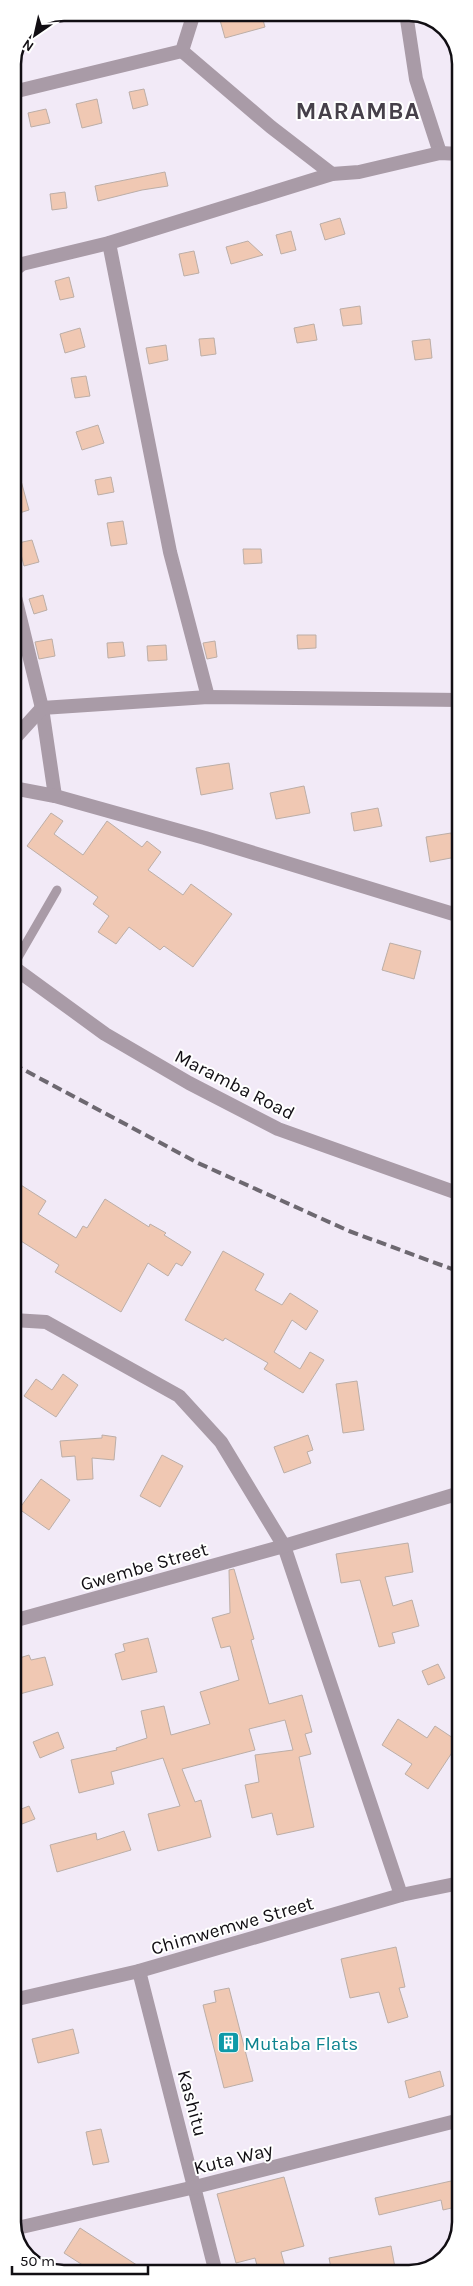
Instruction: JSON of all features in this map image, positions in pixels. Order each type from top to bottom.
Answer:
[{"type":"street","points":[[182,51],[191,21]]},
{"type":"street","points":[[407,21],[416,79],[440,153]]},
{"type":"street","points":[[21,90],[182,51]]},
{"type":"street","points":[[182,51],[271,127],[332,174]]},
{"type":"street","points":[[21,265],[109,243],[332,174],[359,172],[440,153],[451,154]]},
{"type":"street","points":[[109,243],[170,552],[208,697]]},
{"type":"street","points":[[21,623],[42,708],[55,796]]},
{"type":"street","points":[[21,731],[42,708],[208,697],[451,700]]},
{"type":"street","points":[[21,790],[55,796],[205,838],[451,913]]},
{"type":"street","name":"Maramba Road","points":[[21,973],[105,1034],[189,1084],[278,1130],[452,1191]]},
{"type":"street","points":[[22,1321],[46,1322],[179,1396],[221,1442],[284,1546],[401,1895]]},
{"type":"street","name":"Gwembe Street","points":[[22,1619],[284,1546],[452,1496]]},
{"type":"street","name":"Chimwemwe Street","points":[[22,1998],[139,1971],[401,1895],[452,1885]]},
{"type":"street","name":"Kashitu","points":[[139,1971],[214,2265]]},
{"type":"street","name":"Kuta Way","points":[[22,2227],[195,2187],[452,2122]]},
{"type":"lane","points":[[21,952],[57,890]]},
{"type":"building","points":[[220,21],[263,21],[265,27],[225,38]]},
{"type":"building","points":[[144,89],[148,105],[133,109],[129,92]]},
{"type":"building","points":[[97,99],[102,123],[82,128],[76,104]]},
{"type":"building","points":[[46,109],[50,123],[31,127],[28,113]]},
{"type":"building","points":[[165,172],[168,186],[142,190],[98,201],[95,186]]},
{"type":"building","points":[[65,192],[67,208],[52,210],[50,194]]},
{"type":"building","points":[[340,218],[345,234],[325,240],[320,224]]},
{"type":"building","points":[[291,231],[296,250],[281,254],[276,235]]},
{"type":"building","points":[[248,241],[263,255],[231,264],[226,247]]},
{"type":"building","points":[[194,251],[199,273],[184,276],[179,254]]},
{"type":"building","points":[[69,277],[74,297],[60,300],[55,281]]},
{"type":"building","points":[[360,306],[362,324],[343,326],[340,309]]},
{"type":"building","points":[[314,324],[317,340],[297,343],[294,328]]},
{"type":"building","points":[[80,328],[85,347],[65,353],[60,334]]},
{"type":"building","points":[[214,338],[216,354],[201,356],[199,339]]},
{"type":"building","points":[[430,339],[432,358],[415,360],[412,341]]},
{"type":"building","points":[[166,345],[168,360],[149,364],[146,348]]},
{"type":"building","points":[[86,376],[90,396],[75,398],[71,378]]},
{"type":"building","points":[[98,425],[104,443],[82,450],[76,432]]},
{"type":"building","points":[[111,477],[114,492],[98,495],[95,480]]},
{"type":"building","points":[[21,481],[29,510],[21,512]]},
{"type":"building","points":[[123,521],[127,544],[111,546],[107,523]]},
{"type":"building","points":[[32,540],[39,562],[24,566],[21,555],[21,542]]},
{"type":"building","points":[[243,549],[261,549],[262,563],[244,564]]},
{"type":"building","points":[[43,595],[47,610],[34,614],[29,599]]},
{"type":"building","points":[[297,635],[316,635],[316,648],[298,649]]},
{"type":"building","points":[[52,639],[55,656],[39,659],[35,642]]},
{"type":"building","points":[[215,641],[217,657],[207,659],[203,643]]},
{"type":"building","points":[[123,642],[125,656],[108,658],[107,643]]},
{"type":"building","points":[[166,645],[167,660],[148,661],[147,646]]},
{"type":"building","points":[[229,763],[233,789],[201,795],[196,768]]},
{"type":"building","points":[[304,786],[310,813],[276,819],[270,793]]},
{"type":"building","points":[[378,808],[382,826],[354,831],[351,813]]},
{"type":"building","points":[[51,813],[63,821],[54,834],[83,855],[107,821],[142,847],[147,841],[161,852],[148,870],[183,895],[191,884],[232,914],[193,967],[164,946],[160,950],[129,927],[116,944],[98,932],[109,916],[93,904],[98,897],[27,846]]},
{"type":"building","points":[[451,833],[451,858],[430,862],[426,837]]},
{"type":"building","points":[[390,943],[421,951],[414,979],[382,970]]},
{"type":"building","points":[[22,1185],[46,1201],[38,1214],[76,1238],[83,1226],[87,1228],[105,1199],[149,1227],[150,1224],[166,1233],[164,1235],[191,1252],[182,1266],[176,1263],[168,1276],[148,1263],[121,1312],[55,1272],[59,1265],[22,1241]]},
{"type":"building","points":[[223,1251],[264,1274],[255,1290],[282,1305],[290,1293],[318,1311],[306,1330],[292,1320],[274,1352],[300,1369],[310,1352],[324,1360],[303,1393],[264,1369],[268,1363],[225,1338],[223,1341],[185,1320]]},
{"type":"building","points":[[63,1374],[78,1385],[56,1417],[24,1396],[36,1379],[52,1390]]},
{"type":"building","points":[[357,1381],[364,1430],[343,1433],[336,1384]]},
{"type":"building","points":[[102,1435],[116,1437],[114,1460],[92,1458],[93,1479],[77,1480],[75,1456],[62,1457],[60,1441],[102,1438]]},
{"type":"building","points":[[308,1435],[313,1450],[307,1452],[311,1463],[284,1473],[274,1447]]},
{"type":"building","points":[[162,1455],[183,1466],[160,1507],[140,1496]]},
{"type":"building","points":[[41,1479],[70,1500],[49,1530],[22,1511],[22,1505]]},
{"type":"building","points":[[408,1543],[413,1572],[385,1577],[393,1606],[412,1600],[419,1626],[392,1633],[395,1643],[379,1647],[360,1580],[341,1583],[336,1554]]},
{"type":"building","points":[[234,1569],[254,1639],[251,1640],[269,1704],[302,1695],[312,1732],[305,1734],[311,1754],[299,1757],[314,1827],[277,1835],[272,1813],[252,1818],[245,1785],[259,1782],[255,1755],[293,1750],[285,1720],[249,1729],[255,1750],[182,1769],[195,1802],[201,1800],[211,1837],[158,1851],[148,1814],[180,1806],[163,1758],[111,1772],[114,1784],[79,1793],[71,1760],[117,1750],[116,1748],[147,1738],[141,1711],[164,1706],[171,1735],[210,1724],[200,1692],[239,1680],[230,1646],[221,1648],[212,1618],[230,1613],[229,1570]]},
{"type":"building","points":[[148,1638],[157,1672],[122,1680],[115,1654],[125,1651],[123,1644]]},
{"type":"building","points":[[29,1655],[31,1660],[45,1657],[53,1685],[22,1693],[22,1657]]},
{"type":"building","points":[[438,1664],[445,1678],[428,1685],[422,1671]]},
{"type":"building","points":[[398,1719],[427,1738],[435,1726],[452,1737],[452,1753],[428,1789],[405,1774],[412,1764],[382,1745]]},
{"type":"building","points":[[58,1732],[64,1748],[40,1758],[33,1742]]},
{"type":"building","points":[[29,1806],[35,1819],[22,1824],[22,1809]]},
{"type":"building","points":[[124,1831],[131,1850],[57,1872],[50,1845],[96,1833],[97,1840]]},
{"type":"building","points":[[396,1947],[405,1987],[399,1988],[408,2017],[388,2023],[379,1992],[350,1998],[341,1959]]},
{"type":"building","name":"Mutaba Flats","points":[[229,1988],[253,2081],[224,2088],[203,2005],[216,2002],[214,1991]]},
{"type":"building","points":[[73,2029],[79,2053],[38,2063],[32,2039]]},
{"type":"building","points":[[440,2071],[444,2086],[409,2098],[405,2081]]},
{"type":"building","points":[[101,2129],[109,2162],[93,2165],[86,2132]]},
{"type":"building","points":[[284,2177],[304,2246],[281,2252],[284,2264],[257,2264],[255,2258],[236,2263],[217,2194]]},
{"type":"building","points":[[452,2181],[452,2208],[443,2210],[441,2200],[379,2215],[375,2198]]},
{"type":"building","points":[[80,2228],[136,2265],[83,2265],[64,2253]]},
{"type":"building","points":[[391,2246],[394,2264],[330,2264],[329,2258]]},
{"type":"railway","points":[[21,1069],[198,1163],[349,1231],[452,1269]]},
{"type":"place","name":"Mutaba Flats","points":[[228,2043]]},
{"type":"district","name":"MARAMBA","points":[[358,111]]}]
